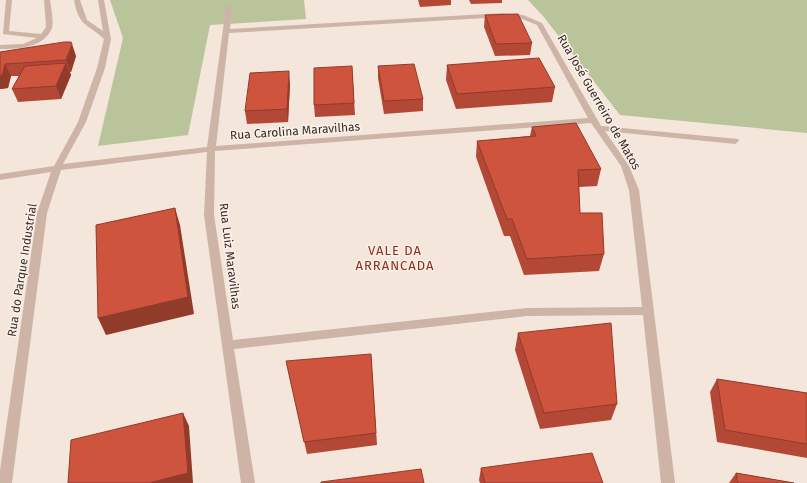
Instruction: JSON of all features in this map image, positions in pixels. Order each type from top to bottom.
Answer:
[{"type":"street","points":[[9,0],[5,34],[43,36]]},
{"type":"street","points":[[0,47],[16,47],[35,43],[43,36],[49,27],[48,0]]},
{"type":"street","points":[[77,0],[79,14],[84,23],[100,30],[108,39]]},
{"type":"street","name":"Rua do Parque Industrial","points":[[5,483],[42,213],[57,168],[82,122],[101,68],[108,39],[101,0]]},
{"type":"street","name":"Rua Luiz Maravilhas","points":[[229,7],[211,149],[209,214],[248,483]]},
{"type":"street","name":"Rua José Guerreiro de Matos","points":[[226,31],[503,15],[523,17],[540,24],[592,120],[625,166],[634,190],[668,483]]},
{"type":"street","name":"Rua Carolina Maravilhas","points":[[0,177],[57,168],[211,149],[592,120]]},
{"type":"street","points":[[599,128],[735,141]]},
{"type":"street","points":[[228,344],[527,312],[648,311]]},
{"type":"green space","points":[[110,0],[304,0],[306,19],[210,25],[188,135],[98,146],[123,38]]},
{"type":"green space","points":[[528,0],[807,0],[807,133],[620,115],[543,16]]},
{"type":"building","points":[[518,14],[532,43],[496,44],[485,15]]},
{"type":"building","points":[[71,42],[72,44],[66,60],[5,64],[2,76],[0,76],[0,52]]},
{"type":"building","points":[[539,58],[555,87],[457,94],[447,65]]},
{"type":"building","points":[[66,63],[56,86],[12,89],[25,66]]},
{"type":"building","points":[[414,64],[423,99],[384,101],[378,66]]},
{"type":"building","points":[[352,66],[354,103],[314,105],[314,68]]},
{"type":"building","points":[[289,71],[287,109],[245,111],[250,73]]},
{"type":"building","points":[[576,123],[601,169],[578,170],[580,213],[602,213],[604,254],[527,259],[512,219],[507,219],[477,141],[536,136],[532,127]]},
{"type":"building","points":[[175,208],[188,297],[98,318],[96,225]]},
{"type":"building","points":[[611,323],[617,404],[544,413],[518,333]]},
{"type":"building","points":[[371,354],[376,433],[304,442],[286,361]]},
{"type":"building","points":[[717,379],[807,393],[807,444],[725,430]]},
{"type":"building","points":[[183,413],[188,473],[149,483],[68,483],[71,440]]},
{"type":"building","points":[[592,453],[603,483],[485,483],[481,468]]},
{"type":"building","points":[[421,469],[424,483],[321,483],[321,482]]},
{"type":"building","points":[[736,473],[794,483],[738,483]]},
{"type":"district","name":"VALE DA ARRANCADA","points":[[395,258]]}]
